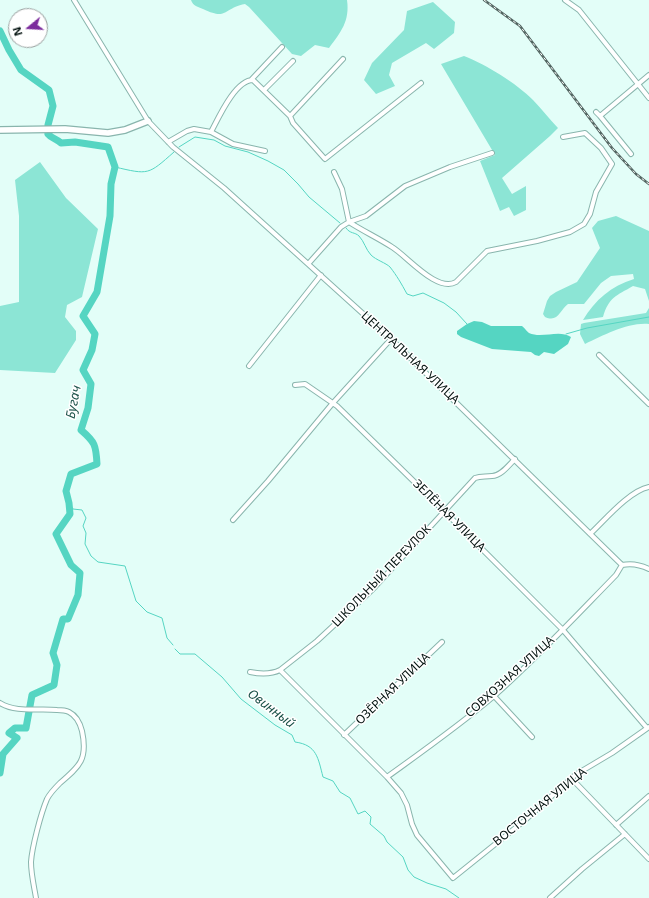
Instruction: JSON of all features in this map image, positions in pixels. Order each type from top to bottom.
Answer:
[{"type":"street","name":"ЦЕНТРАЛЬНАЯ УЛИЦА","points":[[74,0],[148,121],[168,142],[224,188],[309,263],[391,339],[622,565]]},
{"type":"street","points":[[565,0],[579,10],[649,98]]},
{"type":"street","points":[[211,132],[229,98],[246,82],[251,80],[282,48]]},
{"type":"street","points":[[290,116],[343,59]]},
{"type":"street","points":[[264,90],[292,61]]},
{"type":"street","points":[[600,116],[649,75]]},
{"type":"street","points":[[251,80],[254,80],[290,116],[293,123],[325,159],[421,83]]},
{"type":"street","points":[[596,112],[631,154]]},
{"type":"street","points":[[0,130],[65,129],[108,133],[125,130],[148,121]]},
{"type":"street","points":[[168,142],[191,130],[211,132],[233,144],[265,151]]},
{"type":"street","points":[[334,172],[342,189],[349,222],[392,247],[420,272],[445,284],[453,284],[487,251],[537,241],[570,232],[584,224],[590,214],[596,192],[612,164],[601,148],[585,133],[563,137]]},
{"type":"street","points":[[309,263],[341,227],[349,222],[366,216],[405,186],[492,153]]},
{"type":"street","points":[[249,366],[321,275]]},
{"type":"street","points":[[234,520],[332,404],[391,339]]},
{"type":"street","points":[[599,355],[649,404]]},
{"type":"street","name":"ЗЕЛЁНАЯ УЛИЦА","points":[[295,385],[305,384],[337,406],[563,630],[648,727]]},
{"type":"street","name":"ШКОЛЬНЫЙ ПЕРЕУЛОК","points":[[280,670],[350,611],[445,512],[475,478],[500,474],[515,459]]},
{"type":"street","points":[[590,534],[631,495],[649,487]]},
{"type":"street","points":[[622,565],[627,564],[642,566],[649,569]]},
{"type":"street","name":"СОВХОЗНАЯ УЛИЦА","points":[[387,777],[429,747],[494,696],[563,630],[616,575],[622,565]]},
{"type":"street","name":"ОЗЁРНАЯ УЛИЦА","points":[[344,736],[442,642]]},
{"type":"street","points":[[250,672],[265,674],[280,670],[344,736],[387,777]]},
{"type":"street","points":[[494,696],[532,736]]},
{"type":"street","points":[[0,703],[11,708],[65,710],[74,715],[79,722],[83,738],[83,758],[80,764],[53,790],[47,799],[31,862],[36,898]]},
{"type":"street","name":"ВОСТОЧНАЯ УЛИЦА","points":[[387,777],[403,798],[418,835],[454,878],[524,821],[575,775],[612,753],[648,727]]},
{"type":"street","points":[[572,779],[649,859]]},
{"type":"street","points":[[616,825],[649,796]]},
{"type":"street","points":[[550,898],[582,869],[626,834]]},
{"type":"shaded area","points":[[191,0],[347,0],[348,7],[344,26],[329,48],[315,45],[301,56],[292,54],[245,4],[221,14],[217,14],[196,6]]},
{"type":"shaded area","points":[[433,2],[455,22],[454,33],[434,49],[426,43],[392,63],[389,75],[395,86],[376,94],[364,80],[372,63],[404,30],[407,11]]},
{"type":"shaded area","points":[[464,56],[491,69],[518,87],[533,100],[558,128],[502,178],[512,194],[526,186],[526,210],[514,216],[509,207],[500,211],[480,161],[495,155],[441,64]]},
{"type":"shaded area","points":[[40,162],[66,198],[98,229],[82,297],[67,305],[65,317],[76,331],[76,340],[55,373],[0,370],[0,306],[19,302],[19,216],[15,180]]},
{"type":"shaded area","points":[[616,216],[649,231],[649,301],[645,289],[633,286],[611,301],[605,310],[603,317],[583,320],[598,300],[604,295],[618,286],[634,279],[633,274],[611,276],[601,283],[584,304],[568,304],[556,317],[545,317],[543,314],[550,296],[577,282],[600,248],[592,228],[598,221]]},
{"type":"shaded area","points":[[649,308],[649,324],[625,327],[585,344],[580,334],[581,324],[646,313]]},
{"type":"shaded area","points":[[474,321],[482,322],[491,326],[522,326],[529,333],[534,335],[561,334],[571,337],[568,344],[554,354],[544,352],[539,356],[531,352],[492,349],[457,334],[457,331]]},
{"type":"waterway","name":"Бугач","points":[[0,31],[21,70],[49,90],[53,106],[48,125]]},
{"type":"waterway","name":"Бугач","points":[[0,773],[3,754],[17,738],[9,733],[15,728],[26,728],[32,695],[54,685],[57,665],[53,653],[63,619],[68,619],[78,595],[80,573],[71,565],[56,534],[70,514],[66,491],[71,474],[97,464],[94,444],[81,430],[88,408],[91,384],[83,370],[92,350],[95,334],[83,316],[97,292],[110,216],[111,184],[115,167],[108,147],[75,142],[61,143],[48,134]]},
{"type":"waterway","points":[[179,147],[195,137],[214,140],[225,146],[248,152],[268,161],[284,170],[309,197],[340,223]]},
{"type":"waterway","points":[[115,167],[142,172],[148,171],[159,165],[174,152]]},
{"type":"waterway","points":[[346,228],[359,236],[371,255],[390,267],[407,294],[413,296],[423,293],[444,303],[456,312],[467,324]]},
{"type":"waterway","points":[[566,334],[587,328],[649,317]]},
{"type":"waterway","name":"Овинный","points":[[69,503],[73,509],[82,510],[86,518],[83,526],[86,533],[85,544],[91,556],[98,562],[125,566],[136,601],[147,612],[162,618],[167,638],[173,645]]},
{"type":"waterway","name":"Овинный","points":[[175,649],[180,654],[195,654],[222,677],[241,699],[275,725],[292,735],[295,742],[308,746],[312,749],[318,758],[323,777],[333,781],[340,792],[350,798],[358,814],[365,811],[371,817],[370,824],[384,836],[387,842],[403,857],[408,870],[414,877],[446,889],[459,898]]},
{"type":"railway","points":[[484,0],[520,26],[612,148],[636,174],[649,184]]}]
